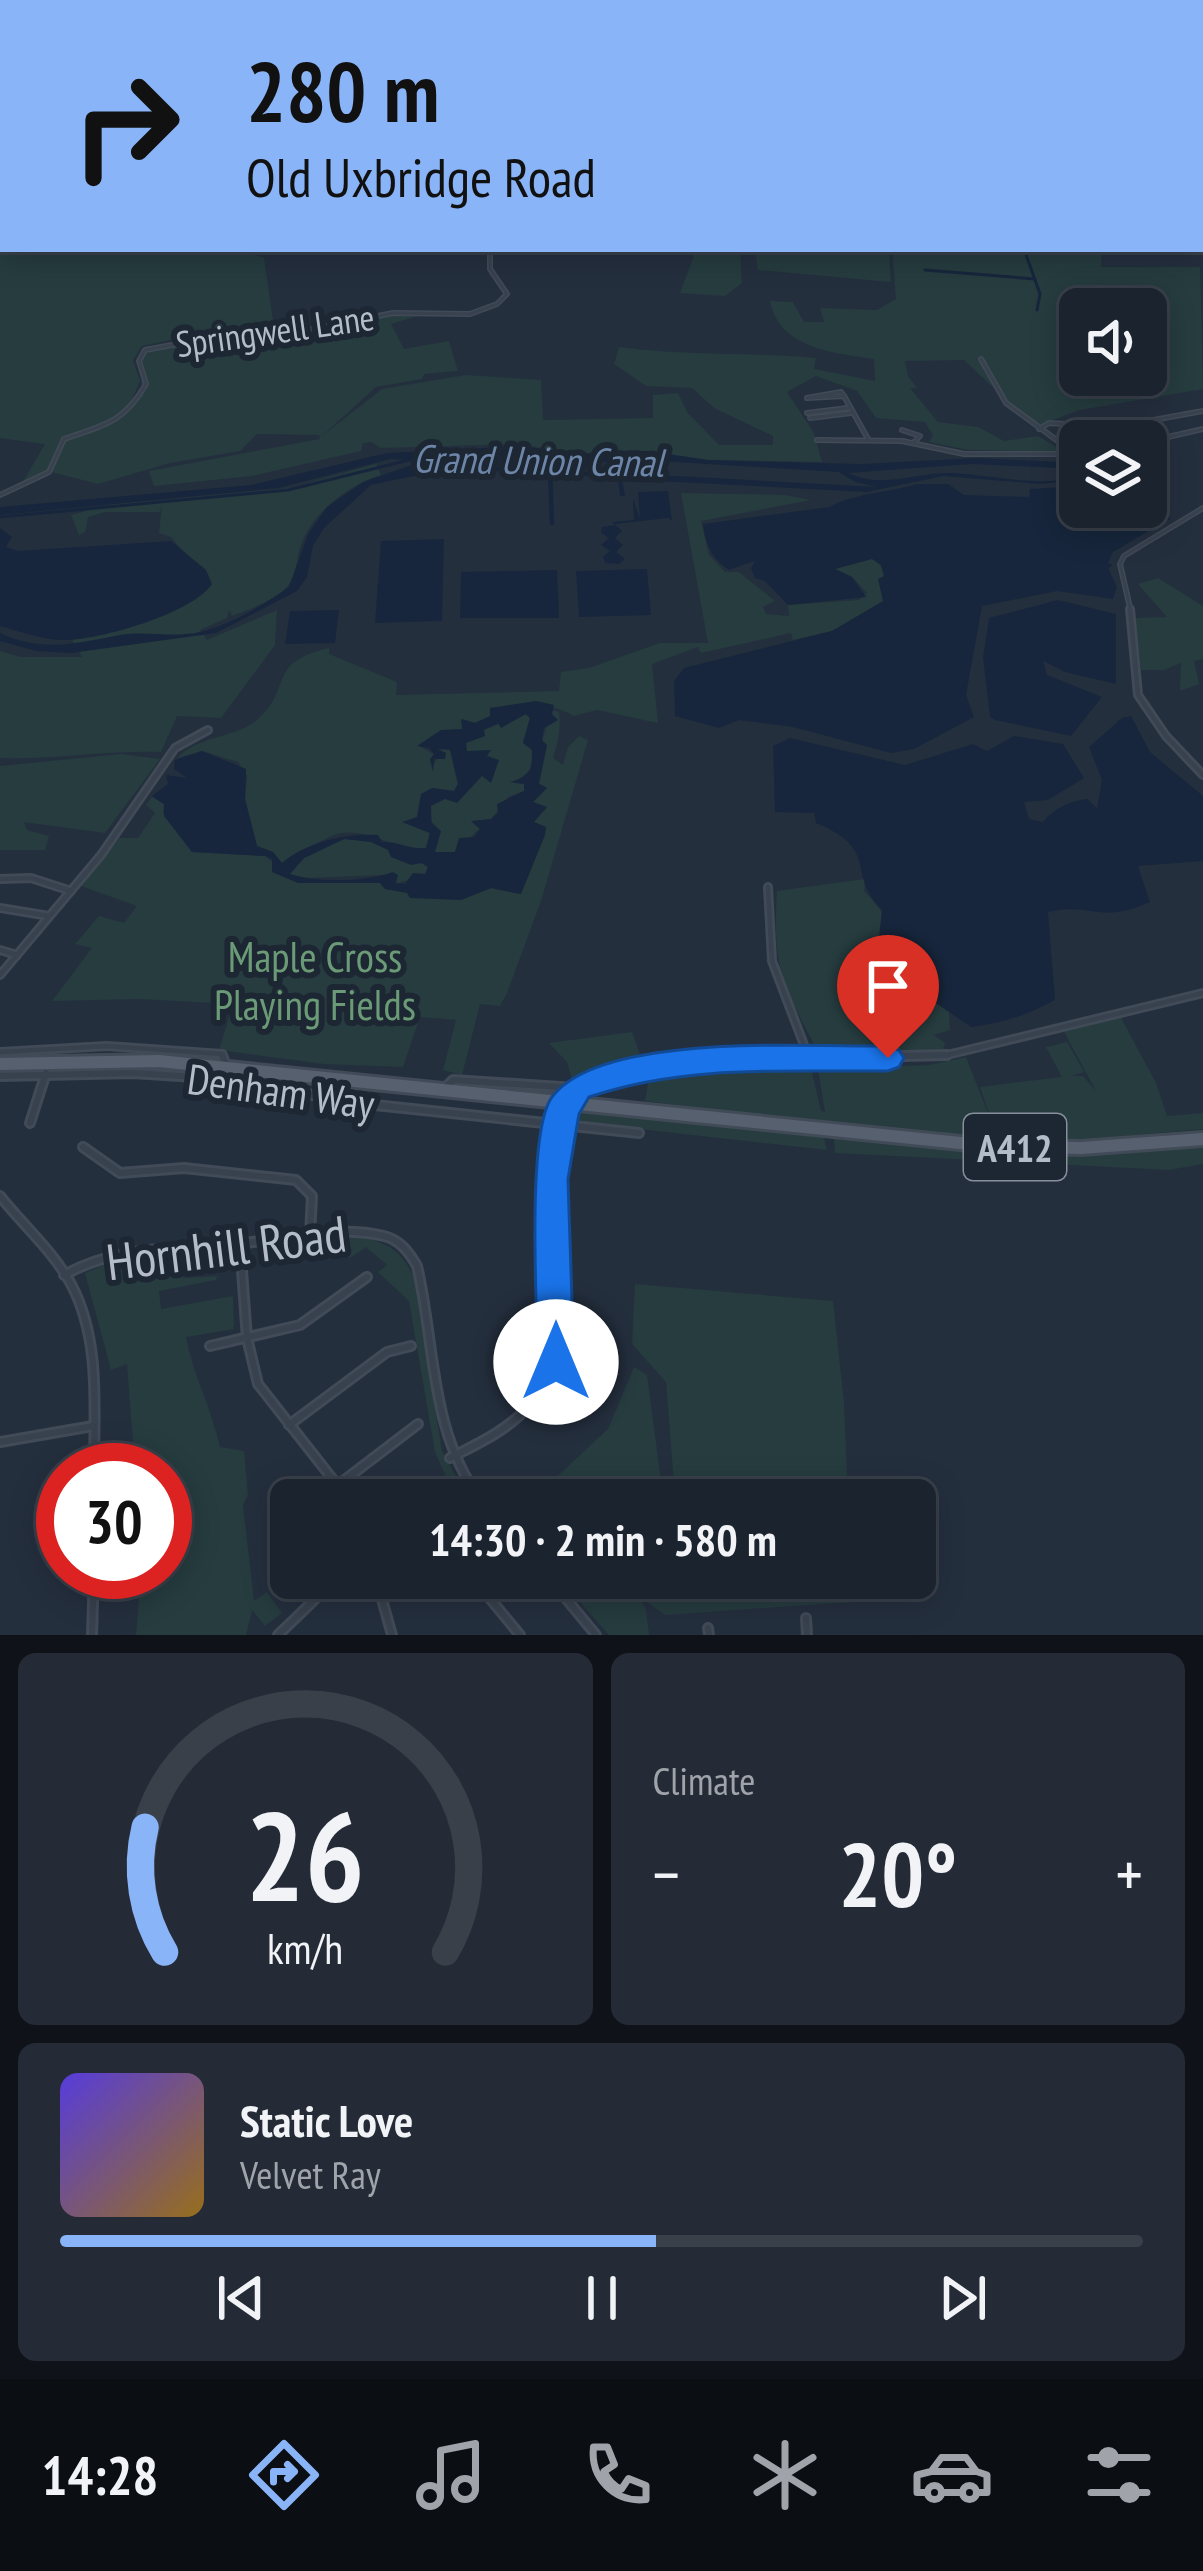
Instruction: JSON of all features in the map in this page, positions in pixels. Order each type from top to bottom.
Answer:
[{"type":"main road","name":"A412","points":[[0,1064],[105,1060],[224,1067],[239,1076],[446,1090],[990,1146],[1081,1148],[1203,1139]]},
{"type":"street","name":"Springwell Lane","points":[[0,495],[49,472],[64,439],[102,428],[132,409],[146,384],[139,362],[146,350],[203,338],[328,328],[393,313],[483,310],[502,302],[507,294],[490,269],[490,252]]},
{"type":"street","points":[[981,359],[997,393],[1059,442]]},
{"type":"street","points":[[843,394],[868,439]]},
{"type":"street","points":[[809,416],[849,411]]},
{"type":"street","points":[[1039,429],[1049,422],[1115,427],[1203,411]]},
{"type":"street","points":[[1167,437],[1203,429]]},
{"type":"street","points":[[902,430],[920,436],[913,443]]},
{"type":"street","points":[[823,448],[819,440],[854,444],[868,439],[964,454],[1059,454]]},
{"type":"street","points":[[897,450],[902,441]]},
{"type":"street","points":[[1203,508],[1124,556],[1120,564],[1136,629],[1138,695],[1166,736],[1203,775]]},
{"type":"street","points":[[0,975],[71,891],[172,753],[208,730]]},
{"type":"street","points":[[0,879],[31,878],[71,891]]},
{"type":"street","points":[[767,887],[772,961],[811,1061]]},
{"type":"street","points":[[0,908],[50,916]]},
{"type":"street","points":[[0,950],[16,955]]},
{"type":"street","points":[[446,1090],[451,1080],[575,1088],[640,1067],[728,1057],[811,1061],[946,1054],[1203,993]]},
{"type":"street","name":"Denham Way","points":[[0,1052],[168,1048],[222,1054],[224,1067]]},
{"type":"street","name":"Denham Way","points":[[0,1076],[102,1072],[239,1076],[356,1103],[640,1133]]},
{"type":"street","points":[[30,1123],[46,1073]]},
{"type":"street","points":[[450,1458],[528,1412],[557,1358],[551,1179],[561,1123],[575,1088]]},
{"type":"street","points":[[83,1147],[120,1174],[184,1168],[296,1180],[311,1196],[310,1235]]},
{"type":"street","points":[[0,1196],[64,1275],[86,1324],[93,1371],[93,1443]]},
{"type":"street","name":"Hornhill Road","points":[[64,1275],[99,1257],[141,1248],[372,1231],[390,1237],[413,1257],[450,1458],[461,1479]]},
{"type":"street","points":[[240,1244],[248,1338],[258,1384],[332,1479]]},
{"type":"street","points":[[210,1346],[300,1324],[367,1277]]},
{"type":"street","points":[[289,1425],[387,1352],[411,1346]]},
{"type":"street","points":[[347,1479],[418,1424]]},
{"type":"street","points":[[0,1442],[93,1426]]},
{"type":"street","points":[[92,1635],[93,1599]]},
{"type":"street","points":[[278,1635],[315,1599]]},
{"type":"street","points":[[383,1599],[392,1635]]},
{"type":"street","points":[[490,1599],[520,1635]]},
{"type":"street","points":[[566,1599],[596,1635]]},
{"type":"street","points":[[806,1618],[807,1635]]},
{"type":"green space","points":[[0,252],[244,252],[264,258],[274,328],[203,333],[142,346],[133,360],[140,381],[129,406],[142,390],[139,355],[148,349],[321,329],[388,314],[428,313],[391,324],[404,349],[449,341],[458,371],[376,387],[322,436],[382,389],[466,375],[541,380],[543,420],[653,418],[653,395],[678,393],[687,412],[719,445],[773,445],[773,436],[714,408],[692,388],[646,386],[614,364],[619,347],[816,358],[814,369],[875,381],[874,359],[826,351],[797,339],[775,317],[770,301],[793,302],[804,322],[824,322],[820,308],[877,310],[896,299],[892,252],[1102,252],[1101,267],[1200,267],[1203,389],[1167,395],[1167,288],[1059,288],[1059,396],[1162,396],[1080,410],[1035,427],[964,360],[905,361],[917,388],[910,388],[938,422],[978,427],[1004,441],[1038,436],[1059,452],[968,450],[929,442],[933,435],[925,422],[876,418],[857,391],[816,376],[787,392],[814,433],[822,462],[708,460],[633,450],[576,454],[518,444],[380,448],[372,442],[363,443],[361,451],[252,476],[154,486],[149,471],[320,439],[319,435],[257,434],[240,451],[170,463],[98,484],[47,471],[21,485],[45,444],[0,438]]},
{"type":"green space","points":[[691,252],[740,252],[742,283],[725,296],[680,293],[694,256]]},
{"type":"green space","points":[[755,252],[889,252],[891,282],[758,270]]},
{"type":"green space","points":[[376,464],[381,475],[344,494],[312,524],[294,576],[284,590],[232,616],[229,610],[227,618],[200,630],[207,640],[277,610],[275,645],[221,718],[177,716],[161,752],[0,758],[0,651],[21,657],[82,657],[70,636],[209,582],[171,537],[159,533],[162,505],[160,512],[105,512],[88,517],[85,532],[79,535],[71,515],[108,505],[290,488]]},
{"type":"green space","points":[[681,493],[811,500],[701,521],[709,555],[725,572],[739,572],[775,601],[763,607],[766,614],[789,616],[788,605],[859,600],[867,593],[852,577],[835,569],[872,558],[883,572],[884,602],[832,631],[793,640],[791,633],[701,653],[698,647],[652,664],[658,723],[597,710],[574,716],[533,704],[490,708],[491,716],[475,723],[462,719],[463,730],[441,731],[419,746],[435,755],[430,760],[433,766],[438,757],[432,748],[450,749],[458,784],[454,791],[433,788],[417,817],[405,823],[430,833],[426,848],[342,833],[282,864],[273,852],[257,846],[245,799],[247,776],[238,762],[202,751],[177,758],[258,719],[296,661],[329,648],[329,654],[397,682],[396,695],[559,691],[561,672],[589,668],[660,643],[708,643]]},
{"type":"green space","points":[[1158,578],[1203,606],[1203,659],[1194,661],[1199,684],[1180,691],[1181,663],[1164,670],[1141,670],[1135,618],[1167,617],[1138,584]]},
{"type":"green space","name":"Maple Cross Playing Fields","points":[[553,710],[559,712],[560,724],[553,758],[563,765],[568,747],[579,736],[588,740],[541,901],[507,993],[500,1006],[480,1004],[462,1075],[443,1070],[456,1020],[420,1017],[403,1067],[324,1064],[219,1050],[233,1004],[52,1001],[92,948],[75,944],[99,916],[124,923],[137,906],[81,886],[119,838],[138,838],[155,813],[146,805],[152,797],[164,804],[163,813],[192,852],[265,856],[298,883],[380,883],[385,889],[461,900],[491,888],[520,894],[536,814],[546,810],[533,802],[546,787],[539,784],[538,765]]},
{"type":"green space","points":[[525,714],[530,718],[523,742],[532,750],[534,766],[515,783],[524,784],[524,791],[508,797],[491,819],[472,822],[480,828],[455,852],[434,852],[431,806],[482,776],[491,781],[498,761],[467,751],[466,743],[484,730]]},
{"type":"green space","points":[[121,754],[160,759],[105,833],[24,822],[27,830],[49,836],[45,850],[0,850],[0,766]]},
{"type":"green space","points":[[344,839],[371,841],[421,863],[428,867],[425,875],[395,884],[387,875],[304,878],[289,874],[304,858]]},
{"type":"green space","points":[[865,879],[864,891],[897,942],[899,977],[949,1012],[950,1030],[934,1035],[945,1043],[943,1049],[913,1054],[819,1054],[797,1010],[779,959],[777,891]]},
{"type":"green space","points":[[1120,1016],[1156,1083],[1167,1116],[1203,1113],[1203,1129],[1045,1143],[870,1129],[645,1101],[650,1072],[727,1065],[811,1069],[825,1112],[818,1069],[929,1065],[966,1057],[993,1126],[980,1087],[1062,1077],[1046,1047],[1067,1042],[1084,1072],[1071,1076],[1083,1076],[1096,1091],[1063,1030]]},
{"type":"green space","points":[[632,1032],[643,1063],[573,1083],[567,1062],[549,1043]]},
{"type":"green space","points":[[570,1109],[823,1134],[827,1150],[568,1121]]},
{"type":"green space","points":[[834,1136],[976,1152],[1114,1153],[1203,1143],[1203,1164],[1169,1170],[835,1153]]},
{"type":"green space","points":[[356,1235],[376,1241],[404,1260],[414,1278],[442,1451],[457,1479],[447,1479],[435,1452],[409,1301],[378,1272],[387,1265],[366,1247],[350,1258],[337,1243],[328,1243]]},
{"type":"green space","points":[[185,1256],[183,1278],[217,1276],[216,1280],[159,1291],[161,1309],[233,1296],[234,1329],[186,1337],[220,1447],[244,1451],[248,1495],[243,1505],[254,1601],[267,1592],[282,1613],[265,1626],[252,1610],[246,1635],[136,1635],[139,1599],[192,1599],[192,1443],[133,1443],[127,1364],[111,1370],[85,1273],[107,1264]]},
{"type":"green space","points":[[635,1284],[833,1301],[847,1479],[674,1479],[666,1382],[632,1344]]},
{"type":"green space","points":[[634,1367],[647,1375],[661,1479],[554,1479],[608,1429]]},
{"type":"green space","points":[[577,1599],[639,1599],[646,1609],[649,1635],[609,1635]]},
{"type":"green space","points":[[642,1599],[852,1599],[852,1602],[665,1615]]},
{"type":"water","points":[[523,446],[576,454],[648,451],[708,460],[1059,462],[1059,468],[972,464],[848,473],[873,480],[949,473],[1059,480],[1039,484],[943,476],[867,492],[622,479],[625,496],[620,496],[618,478],[451,468],[371,485],[324,528],[313,546],[307,577],[297,591],[216,633],[71,653],[36,651],[0,641],[0,633],[30,643],[60,644],[128,634],[186,634],[226,623],[289,587],[308,534],[327,507],[363,482],[423,461],[390,459],[279,488],[0,515],[0,507],[251,485],[387,453]],"holes":[[[490,456],[579,463],[641,460],[617,474],[447,462]],[[657,461],[839,472],[878,487],[621,473]]]},
{"type":"water","points":[[917,484],[948,484],[964,495],[1029,497],[1030,489],[1059,487],[1059,528],[1154,528],[1113,552],[1108,563],[1113,565],[1108,568],[1117,587],[1113,599],[1057,591],[982,606],[966,695],[974,717],[914,749],[891,753],[793,727],[739,720],[719,728],[675,716],[674,681],[684,668],[832,631],[883,601],[878,579],[884,576],[881,565],[872,559],[835,569],[852,577],[866,597],[788,605],[765,581],[755,578],[751,568],[755,561],[729,570],[717,560],[703,524],[830,507]]},
{"type":"water","points":[[668,491],[672,521],[615,524],[622,531],[615,538],[623,545],[616,552],[625,559],[619,564],[605,563],[603,557],[610,551],[601,545],[609,538],[601,533],[602,527],[615,525],[612,522],[634,520],[633,498],[640,519],[638,492]]},
{"type":"water","points":[[0,528],[12,537],[6,547],[18,551],[171,541],[206,570],[212,584],[186,605],[122,630],[65,640],[32,635],[0,626]]},
{"type":"water","points":[[444,539],[442,621],[375,623],[381,541]]},
{"type":"water","points":[[647,569],[651,615],[579,617],[576,571]]},
{"type":"water","points":[[557,570],[559,618],[460,618],[461,572]]},
{"type":"water","points":[[1058,600],[1116,614],[1116,684],[1065,672],[1043,661],[1047,675],[1102,697],[1071,736],[990,717],[983,658],[989,618]]},
{"type":"water","points":[[339,610],[335,643],[285,644],[290,611]]},
{"type":"water","points":[[536,701],[554,705],[552,714],[558,720],[544,728],[542,740],[547,745],[539,784],[547,788],[533,802],[547,807],[534,822],[546,827],[545,835],[521,894],[491,888],[461,900],[410,898],[380,883],[298,883],[272,872],[272,859],[265,856],[192,852],[164,816],[164,804],[152,796],[168,784],[166,775],[187,778],[174,769],[175,760],[202,751],[246,769],[245,799],[257,846],[273,852],[282,863],[315,844],[353,836],[378,835],[382,842],[426,848],[430,833],[402,822],[417,817],[421,794],[432,788],[454,791],[458,784],[450,750],[438,749],[446,753],[445,759],[434,759],[433,772],[430,759],[434,754],[417,746],[441,730],[462,729],[461,719],[475,723],[490,716],[490,708]],"holes":[[[526,714],[530,718],[523,743],[532,750],[531,768],[510,782],[524,784],[524,791],[497,804],[498,813],[491,819],[471,821],[480,829],[474,837],[459,838],[455,852],[435,852],[441,831],[431,822],[431,806],[445,799],[457,803],[482,776],[491,783],[499,760],[487,756],[491,750],[467,751],[466,743],[485,736],[484,730],[498,723],[501,728]],[[344,839],[371,842],[388,850],[391,857],[428,867],[425,874],[413,873],[405,884],[396,883],[398,875],[393,872],[342,880],[290,874],[304,858]]]},
{"type":"water","points":[[1131,716],[1150,752],[1203,796],[1203,861],[1138,866],[1150,902],[1133,909],[1048,912],[1055,1000],[1004,1021],[971,1027],[898,977],[903,956],[879,937],[882,910],[865,884],[856,852],[836,833],[816,823],[814,813],[775,812],[773,746],[790,738],[905,765],[973,744],[987,751],[1014,736],[1063,744],[1084,778],[1048,800],[1024,802],[1029,819],[1043,822],[1057,809],[1080,800],[1087,799],[1097,808],[1102,780],[1089,747],[1122,718]]},
{"type":"waterway","points":[[1025,252],[1035,279]]},
{"type":"waterway","points":[[925,270],[1035,279]]},
{"type":"waterway","points":[[1035,279],[1040,294],[1037,310]]},
{"type":"waterway","name":"Grand Union Canal","points":[[0,517],[288,490],[413,459]]},
{"type":"waterway","name":"Grand Union Canal","points":[[550,472],[552,523]]},
{"type":"route","points":[[556,1362],[551,1179],[565,1104],[571,1104],[575,1088],[640,1067],[679,1061],[888,1058]]}]
